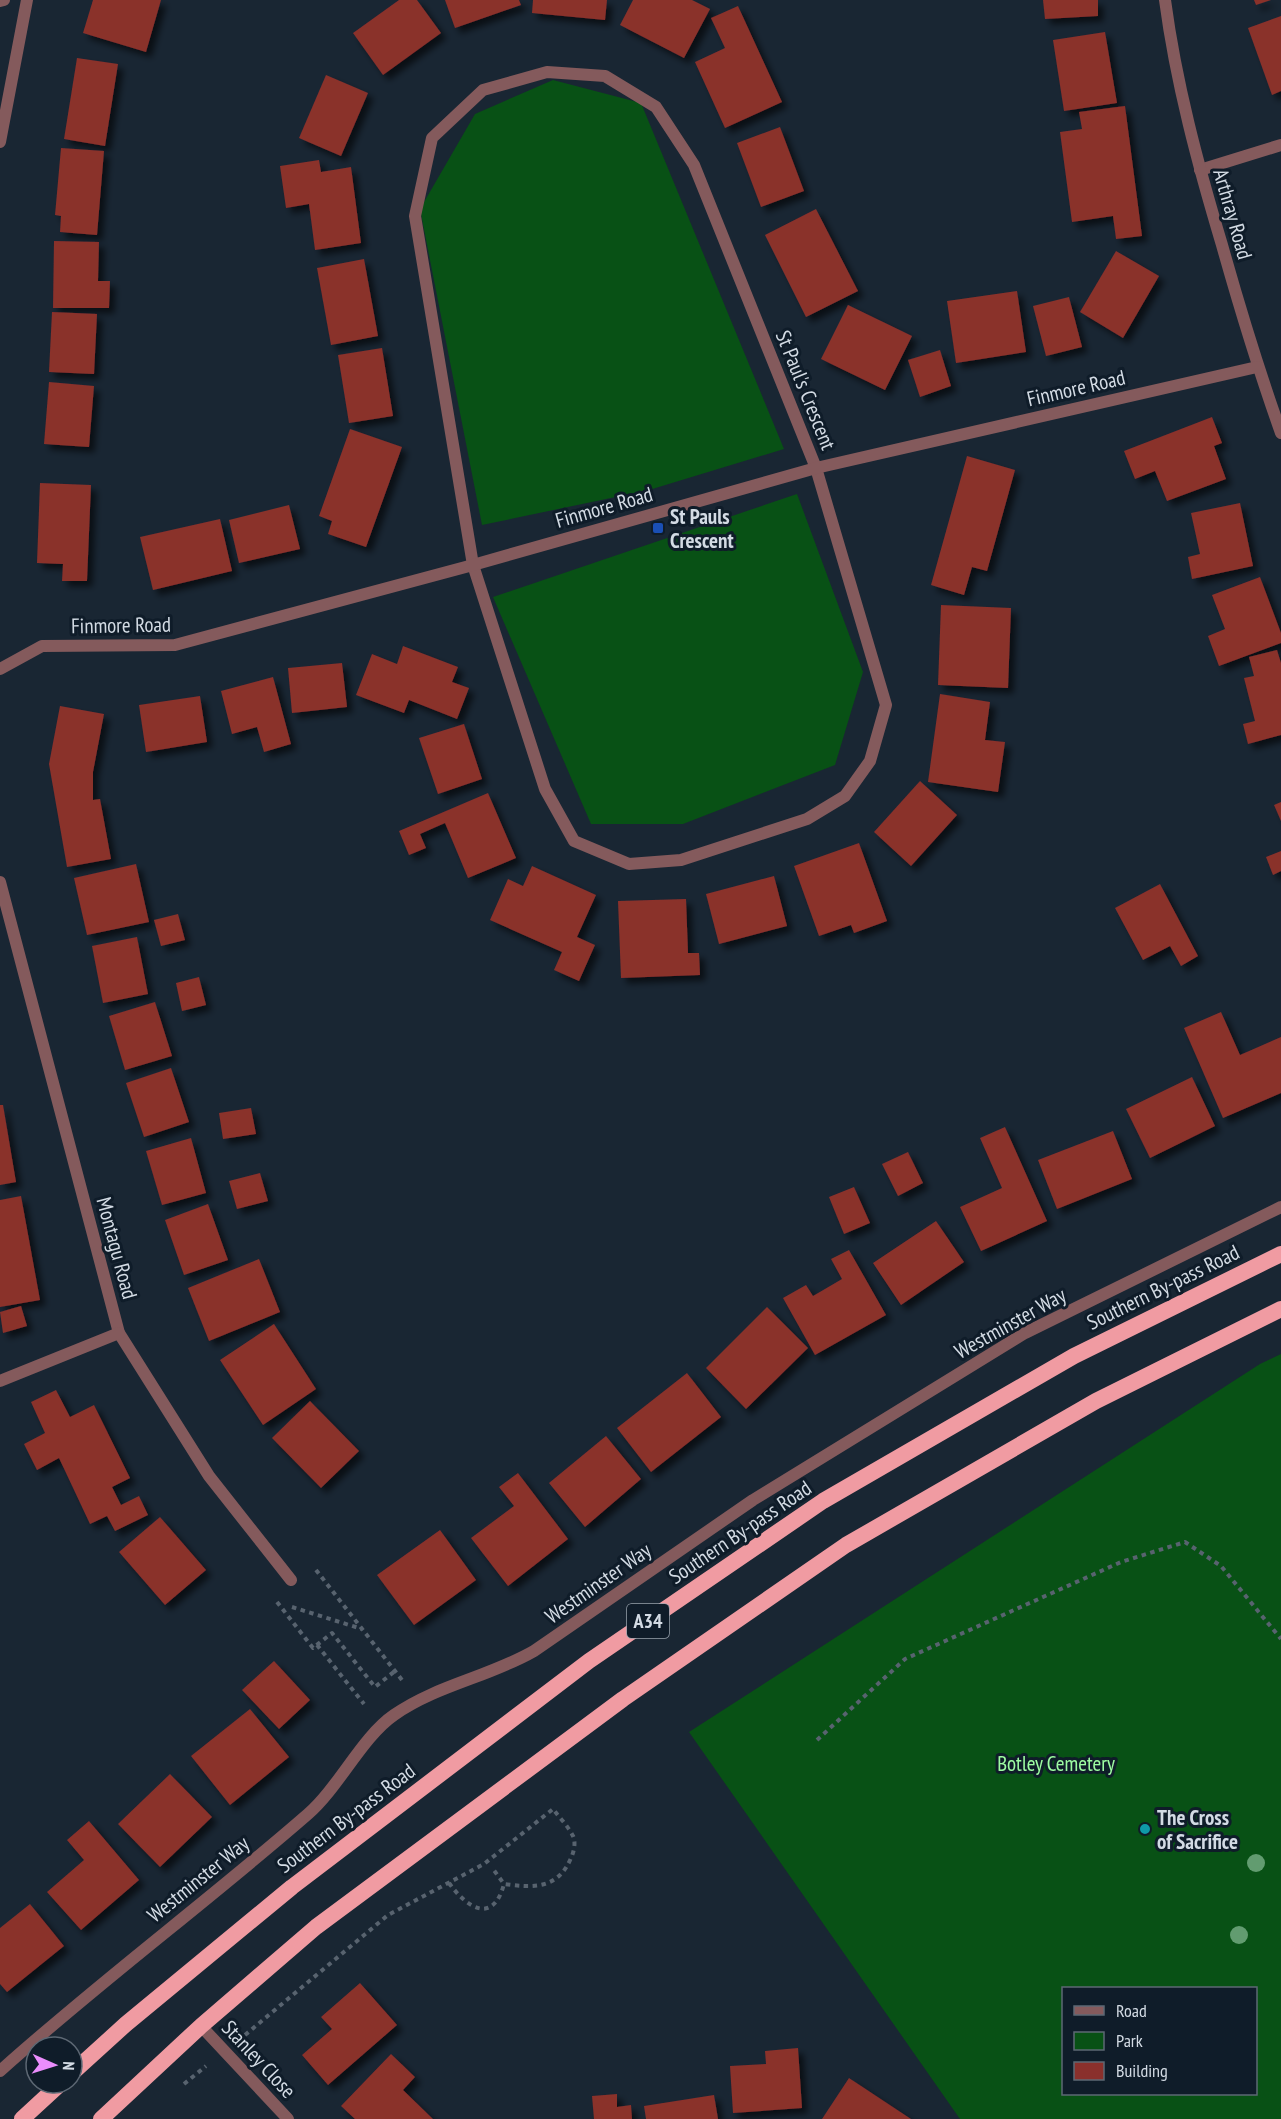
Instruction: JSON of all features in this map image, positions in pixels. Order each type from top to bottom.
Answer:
[{"type":"highway","name":"Southern By-pass Road","points":[[84,2062],[126,2024],[292,1887],[590,1661],[814,1508],[1074,1356],[1281,1254]]},
{"type":"highway","name":"A34","points":[[101,2119],[201,2026],[345,1906],[623,1699],[846,1545],[1096,1401],[1281,1309]]},
{"type":"highway","points":[[22,2119],[48,2095]]},
{"type":"street","points":[[0,142],[27,0]]},
{"type":"street","name":"Arthray Road","points":[[1165,0],[1172,50],[1200,170],[1257,367],[1281,433]]},
{"type":"street","name":"St Paul's Crescent","points":[[547,72],[605,76],[656,107],[694,165],[816,468],[886,705],[870,761],[845,796],[807,819],[681,860],[629,864],[574,841],[545,789],[472,565],[415,216],[432,138],[483,90],[547,72]]},
{"type":"street","points":[[1200,170],[1281,145]]},
{"type":"street","name":"Finmore Road","points":[[0,669],[42,646],[174,645],[472,565],[816,468],[1257,367]]},
{"type":"street","name":"Montagu Road","points":[[0,882],[119,1333],[209,1476],[291,1580]]},
{"type":"street","name":"Westminster Way","points":[[0,2071],[56,2020],[310,1813],[391,1717],[417,1699],[505,1667],[534,1651],[753,1500],[1025,1333],[1281,1206]]},
{"type":"street","points":[[0,1381],[119,1333]]},
{"type":"street","name":"Stanley Close","points":[[201,2026],[288,2119]]},
{"type":"path","points":[[817,1740],[905,1659],[1121,1562],[1185,1542],[1221,1566],[1281,1639]]},
{"type":"path","points":[[395,1671],[375,1687],[333,1633],[313,1648],[271,1595],[312,1564],[417,1699]]},
{"type":"path","points":[[277,1602],[362,1629]]},
{"type":"path","points":[[317,1645],[364,1704]]},
{"type":"path","points":[[181,2086],[388,1915],[484,1864],[553,1809],[574,1837],[574,1853],[567,1867],[556,1880],[544,1886],[530,1888],[504,1884],[493,1869]]},
{"type":"path","points":[[449,1883],[462,1901],[472,1907],[482,1909],[492,1906],[501,1897],[504,1884]]},
{"type":"green space","points":[[553,80],[641,103],[784,449],[649,490],[482,525],[420,209],[475,114]]},
{"type":"green space","points":[[797,494],[863,672],[835,765],[683,824],[591,824],[493,597]]},
{"type":"green space","name":"Botley Cemetery","points":[[1281,1354],[1281,2119],[960,2119],[689,1732],[1260,1364]]},
{"type":"building","points":[[93,0],[161,0],[146,52],[83,33]]},
{"type":"building","points":[[399,0],[417,0],[441,33],[383,75],[353,33]]},
{"type":"building","points":[[445,0],[519,0],[521,5],[455,28]]},
{"type":"building","points":[[533,0],[607,0],[605,20],[532,13]]},
{"type":"building","points":[[633,0],[692,0],[710,9],[684,58],[620,25]]},
{"type":"building","points":[[1043,0],[1098,0],[1098,16],[1045,19]]},
{"type":"building","points":[[1254,0],[1271,0],[1256,5]]},
{"type":"building","points":[[738,6],[782,102],[725,128],[695,62],[725,48],[711,18]]},
{"type":"building","points":[[1281,16],[1281,91],[1272,95],[1248,28]]},
{"type":"building","points":[[1105,32],[1117,103],[1064,111],[1053,40]]},
{"type":"building","points":[[77,58],[118,64],[105,146],[64,139]]},
{"type":"building","points":[[326,75],[368,93],[341,156],[299,138]]},
{"type":"building","points":[[1125,106],[1142,236],[1116,239],[1113,216],[1072,222],[1060,132],[1082,129],[1079,112]]},
{"type":"building","points":[[780,127],[804,191],[761,207],[737,143]]},
{"type":"building","points":[[61,148],[104,151],[97,235],[60,232],[61,216],[55,215]]},
{"type":"building","points":[[319,160],[321,172],[351,167],[361,243],[315,250],[309,204],[286,208],[280,166]]},
{"type":"building","points":[[816,209],[858,291],[806,317],[765,235]]},
{"type":"building","points":[[54,241],[99,242],[98,281],[110,281],[109,308],[53,308]]},
{"type":"building","points":[[1116,251],[1159,276],[1123,338],[1080,312]]},
{"type":"building","points":[[364,259],[378,336],[331,345],[317,268]]},
{"type":"building","points":[[1017,291],[1026,352],[956,363],[947,301]]},
{"type":"building","points":[[1069,297],[1082,347],[1046,356],[1033,306]]},
{"type":"building","points":[[848,305],[912,336],[885,390],[821,359]]},
{"type":"building","points":[[52,312],[97,314],[94,374],[49,372]]},
{"type":"building","points":[[382,348],[393,416],[349,423],[338,355]]},
{"type":"building","points":[[940,350],[951,386],[920,397],[908,360]]},
{"type":"building","points":[[49,382],[94,386],[89,447],[44,444]]},
{"type":"building","points":[[1212,417],[1222,443],[1214,446],[1226,479],[1167,501],[1155,471],[1135,479],[1124,451]]},
{"type":"building","points":[[350,429],[402,447],[366,547],[328,534],[332,521],[319,516]]},
{"type":"building","points":[[967,456],[1015,470],[987,571],[972,567],[964,595],[931,585]]},
{"type":"building","points":[[40,483],[91,485],[87,581],[62,581],[63,564],[37,563]]},
{"type":"building","points":[[1240,503],[1253,566],[1192,579],[1188,557],[1200,554],[1191,513]]},
{"type":"building","points":[[289,505],[300,549],[239,563],[229,520]]},
{"type":"building","points":[[220,519],[232,571],[153,590],[140,537]]},
{"type":"building","points":[[1260,577],[1281,633],[1281,643],[1219,666],[1208,636],[1225,629],[1212,595]]},
{"type":"building","points":[[941,605],[1011,608],[1008,688],[938,685]]},
{"type":"building","points":[[403,646],[458,667],[452,682],[469,688],[457,719],[409,700],[404,713],[356,695],[372,654],[397,664]]},
{"type":"building","points":[[1277,650],[1281,663],[1281,735],[1248,744],[1243,724],[1255,721],[1244,678],[1254,676],[1249,657]]},
{"type":"building","points":[[342,663],[347,707],[292,713],[288,668]]},
{"type":"building","points":[[273,677],[291,744],[264,752],[257,727],[232,734],[221,691]]},
{"type":"building","points":[[940,694],[990,702],[985,740],[1005,742],[998,792],[928,782]]},
{"type":"building","points":[[200,696],[207,742],[146,752],[139,705]]},
{"type":"building","points":[[60,706],[104,714],[93,772],[93,800],[100,799],[111,859],[67,867],[49,764]]},
{"type":"building","points":[[464,724],[482,779],[438,794],[419,738]]},
{"type":"building","points":[[920,781],[957,815],[911,866],[874,832]]},
{"type":"building","points":[[488,793],[516,858],[468,878],[445,823],[420,834],[426,848],[409,855],[399,831]]},
{"type":"building","points":[[1281,802],[1281,821],[1274,805]]},
{"type":"building","points":[[859,843],[887,921],[854,933],[851,925],[819,936],[794,866]]},
{"type":"building","points":[[1281,851],[1281,871],[1273,875],[1266,857]]},
{"type":"building","points":[[136,864],[149,922],[87,935],[74,878]]},
{"type":"building","points":[[532,866],[596,895],[577,937],[595,945],[579,981],[554,970],[562,952],[490,920],[508,879],[523,886]]},
{"type":"building","points":[[774,876],[787,926],[719,944],[706,894]]},
{"type":"building","points":[[1160,884],[1198,956],[1181,966],[1170,946],[1143,960],[1115,908]]},
{"type":"building","points":[[686,899],[688,953],[699,953],[700,975],[621,978],[618,901]]},
{"type":"building","points":[[178,914],[185,940],[161,946],[154,920]]},
{"type":"building","points":[[137,937],[148,994],[103,1003],[92,946]]},
{"type":"building","points":[[199,977],[206,1005],[182,1011],[176,983]]},
{"type":"building","points":[[155,1002],[172,1056],[125,1070],[109,1016]]},
{"type":"building","points":[[1221,1012],[1240,1055],[1281,1037],[1281,1093],[1223,1118],[1184,1028]]},
{"type":"building","points":[[171,1068],[189,1122],[144,1137],[126,1083]]},
{"type":"building","points":[[1192,1077],[1215,1126],[1150,1158],[1126,1109]]},
{"type":"building","points":[[0,1105],[3,1105],[16,1182],[0,1185]]},
{"type":"building","points":[[251,1108],[256,1134],[223,1139],[219,1113]]},
{"type":"building","points":[[1005,1127],[1047,1221],[981,1251],[960,1207],[1002,1188],[980,1138]]},
{"type":"building","points":[[1113,1131],[1132,1179],[1057,1209],[1038,1160]]},
{"type":"building","points":[[191,1138],[206,1193],[162,1205],[146,1151]]},
{"type":"building","points":[[908,1152],[923,1183],[898,1196],[882,1164]]},
{"type":"building","points":[[260,1173],[268,1201],[237,1209],[229,1181]]},
{"type":"building","points":[[854,1187],[870,1223],[844,1234],[829,1197]]},
{"type":"building","points":[[21,1196],[40,1300],[0,1307],[0,1200]]},
{"type":"building","points":[[208,1204],[228,1260],[184,1275],[165,1220]]},
{"type":"building","points":[[936,1221],[964,1262],[901,1305],[873,1263]]},
{"type":"building","points":[[849,1250],[886,1315],[815,1355],[783,1298],[806,1285],[813,1296],[842,1279],[831,1259]]},
{"type":"building","points":[[259,1259],[280,1312],[209,1341],[188,1288]]},
{"type":"building","points":[[21,1306],[27,1326],[3,1333],[0,1312]]},
{"type":"building","points":[[767,1307],[808,1348],[746,1409],[706,1368]]},
{"type":"building","points":[[274,1324],[316,1389],[263,1425],[220,1360]]},
{"type":"building","points":[[687,1373],[721,1417],[651,1472],[617,1428]]},
{"type":"building","points":[[56,1390],[70,1417],[94,1405],[130,1478],[112,1487],[121,1505],[139,1496],[148,1515],[115,1531],[107,1516],[90,1524],[59,1458],[37,1470],[24,1444],[45,1433],[31,1402]]},
{"type":"building","points":[[310,1401],[359,1451],[321,1488],[272,1438]]},
{"type":"building","points":[[606,1436],[641,1479],[585,1527],[549,1483]]},
{"type":"building","points":[[518,1473],[568,1539],[508,1586],[471,1538],[514,1506],[499,1487]]},
{"type":"building","points":[[160,1517],[206,1570],[165,1605],[119,1552]]},
{"type":"building","points":[[440,1530],[476,1580],[414,1625],[377,1575]]},
{"type":"building","points":[[274,1661],[310,1700],[279,1729],[242,1690]]},
{"type":"building","points":[[250,1709],[289,1757],[230,1805],[191,1756]]},
{"type":"building","points":[[170,1774],[212,1817],[160,1867],[118,1824]]},
{"type":"building","points":[[89,1821],[139,1880],[81,1930],[47,1892],[84,1860],[67,1840]]},
{"type":"building","points":[[30,1904],[64,1946],[7,1992],[0,1984],[0,1928]]},
{"type":"building","points":[[360,1983],[397,2025],[328,2085],[302,2055],[332,2029],[321,2017]]},
{"type":"building","points":[[798,2048],[802,2108],[733,2113],[730,2066],[766,2064],[765,2051]]},
{"type":"building","points":[[391,2054],[415,2077],[403,2090],[433,2119],[355,2119],[341,2106]]},
{"type":"building","points":[[849,2078],[911,2119],[822,2119]]},
{"type":"building","points":[[617,2094],[617,2107],[631,2105],[632,2119],[594,2119],[592,2096]]},
{"type":"building","points":[[714,2095],[718,2119],[646,2119],[644,2106]]},
{"type":"place","name":"St Pauls Crescent","points":[[658,528]]},
{"type":"place","name":"The Cross of Sacrifice","points":[[1145,1829]]}]
